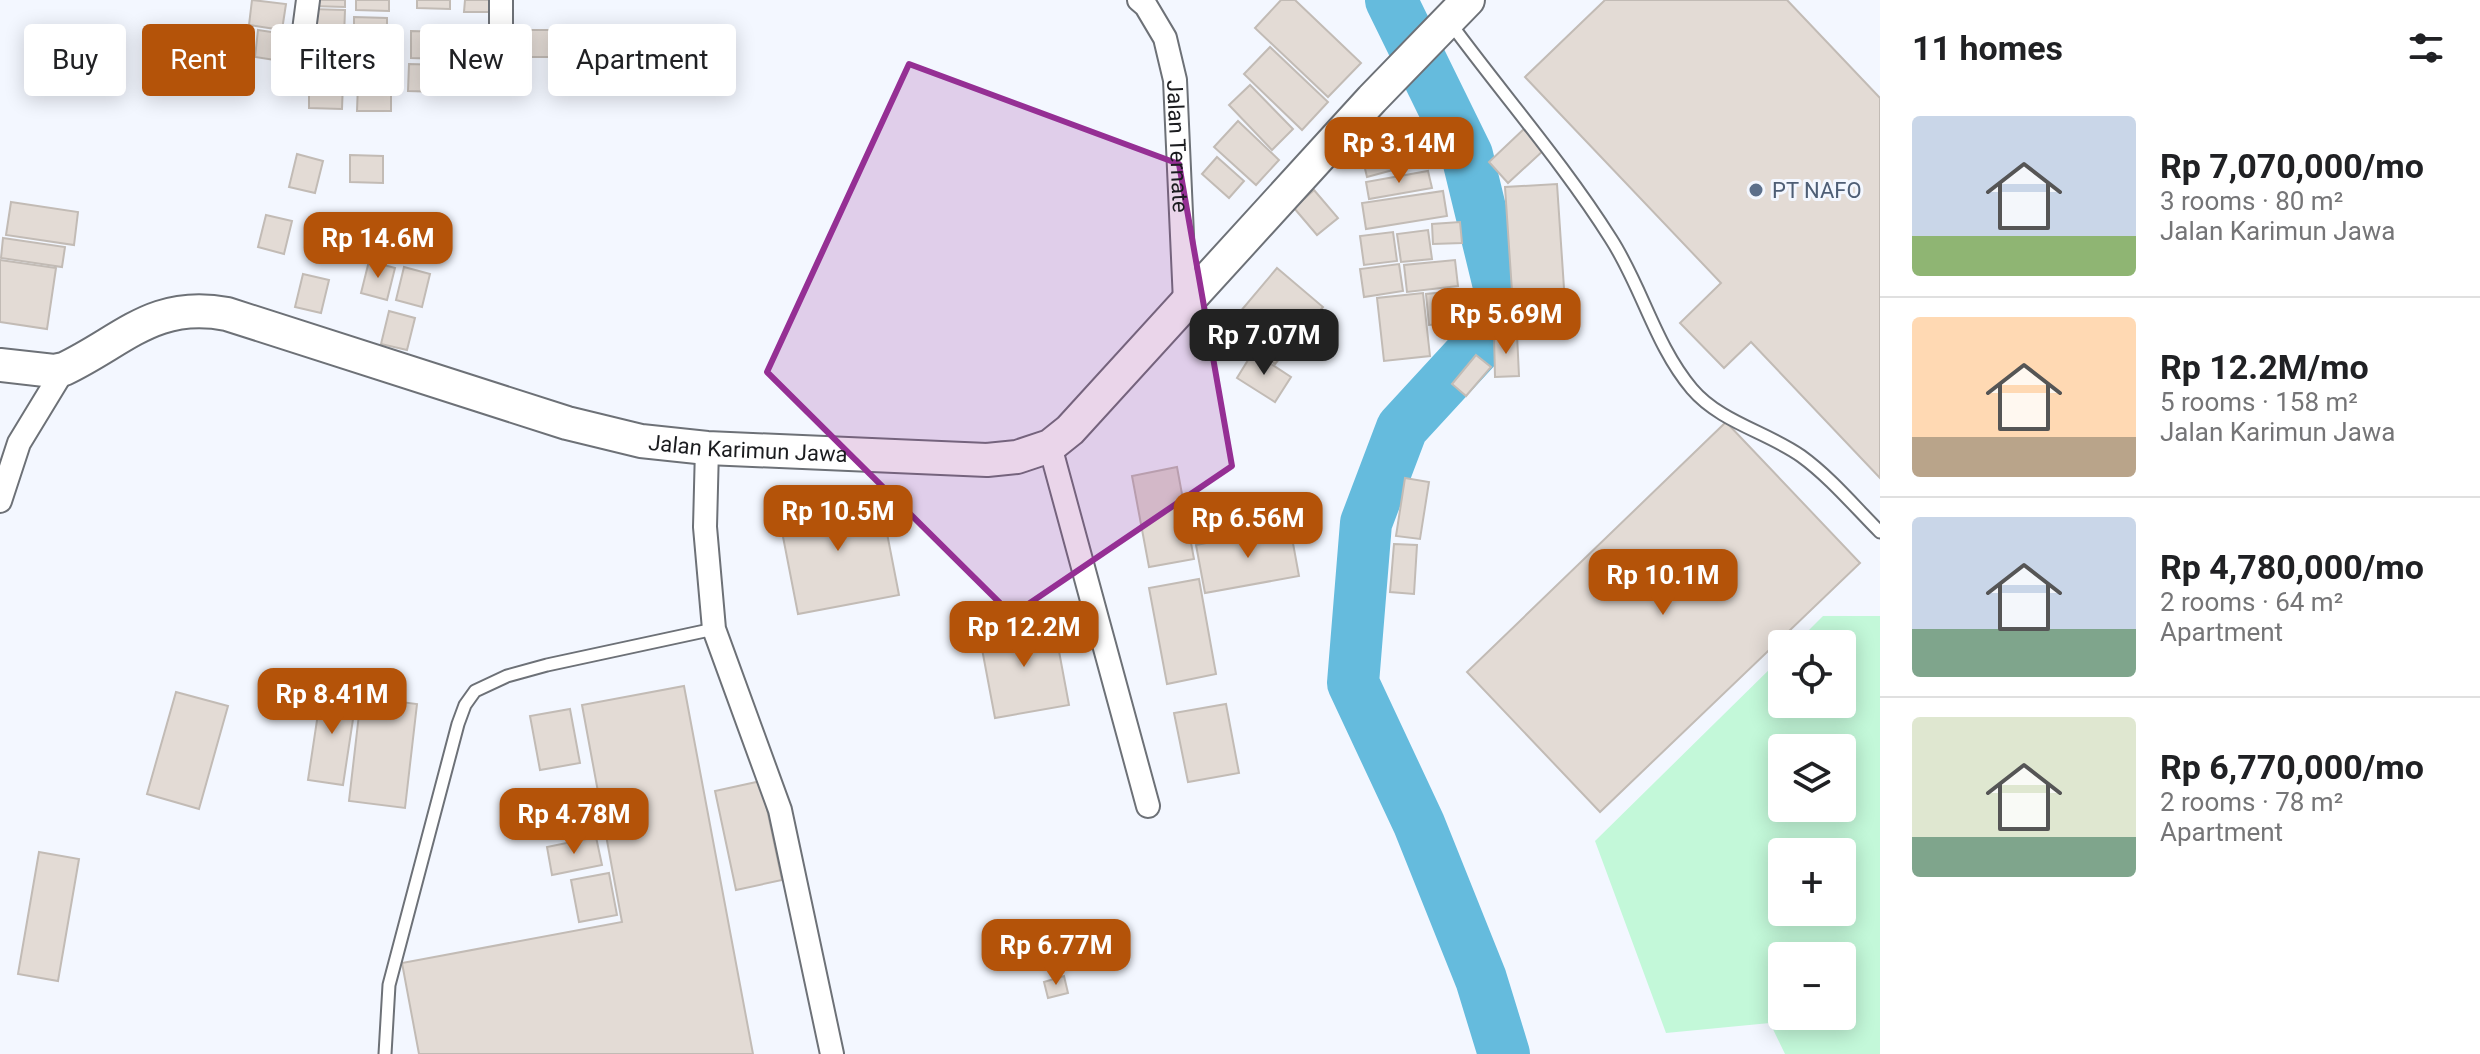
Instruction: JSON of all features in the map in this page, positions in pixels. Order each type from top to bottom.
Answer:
[{"type":"street","points":[[305,24],[308,0]]},
{"type":"street","points":[[501,0],[501,24]]},
{"type":"street","name":"Jalan Ternate","points":[[1139,0],[1165,38],[1175,80],[1185,302]]},
{"type":"street","name":"Jalan Karimun Jawa","points":[[59,370],[162,315],[185,310],[207,310],[567,423],[641,441],[707,448],[987,460],[1017,457],[1050,446],[1070,430],[1372,99],[1450,18]]},
{"type":"street","points":[[0,501],[19,443],[59,370],[3,366]]},
{"type":"street","points":[[1050,446],[1148,806]]},
{"type":"street","points":[[707,448],[705,527],[714,629],[780,810],[832,1054]]},
{"type":"lane","points":[[1450,18],[1503,94],[1557,159],[1613,241],[1654,328],[1694,391],[1718,411],[1807,461],[1880,532]]},
{"type":"lane","points":[[385,1054],[389,985],[458,724],[465,705],[475,691],[507,676],[547,665],[714,629]]},
{"type":"highlighted area","points":[[909,64],[1179,164],[1232,466],[1012,615],[767,372]]},
{"type":"green space","points":[[1823,616],[1880,616],[1880,1054],[1785,1054],[1773,1030],[1856,1030],[1856,942],[1768,942],[1768,1023],[1666,1033],[1595,841],[1768,671],[1768,718],[1856,718],[1856,630],[1809,630]]},
{"type":"building","points":[[252,0],[286,4],[283,24],[271,24],[271,28],[249,24]]},
{"type":"building","points":[[311,0],[345,0],[345,7],[311,6]]},
{"type":"building","points":[[356,0],[389,0],[389,11],[356,10]]},
{"type":"building","points":[[417,0],[450,0],[450,9],[417,8]]},
{"type":"building","points":[[465,0],[498,0],[498,12],[464,12]]},
{"type":"building","points":[[1281,0],[1295,0],[1361,63],[1328,97],[1255,28]]},
{"type":"building","name":"PT NAFO","points":[[1605,0],[1787,0],[1880,98],[1880,478],[1751,342],[1724,368],[1680,323],[1721,283],[1525,77]]},
{"type":"building","points":[[311,9],[345,10],[344,24],[311,24]]},
{"type":"building","points":[[354,17],[387,18],[387,24],[354,24]]},
{"type":"building","points":[[258,30],[271,32],[271,59],[255,57]]},
{"type":"building","points":[[532,30],[548,30],[548,57],[532,57]]},
{"type":"building","points":[[411,31],[420,31],[420,58],[411,58]]},
{"type":"building","points":[[1270,47],[1328,102],[1302,130],[1244,74]]},
{"type":"building","points":[[409,64],[420,64],[420,91],[408,91]]},
{"type":"building","points":[[1250,85],[1293,129],[1272,150],[1229,105]]},
{"type":"building","points":[[309,96],[342,96],[342,109],[309,108]]},
{"type":"building","points":[[358,96],[391,96],[391,111],[357,111]]},
{"type":"building","points":[[1238,121],[1279,160],[1256,185],[1214,147]]},
{"type":"building","points":[[1525,128],[1545,149],[1508,183],[1489,162]]},
{"type":"building","points":[[1397,142],[1404,167],[1367,177],[1361,152]]},
{"type":"building","points":[[297,154],[323,161],[315,193],[289,187]]},
{"type":"building","points":[[350,155],[383,156],[383,183],[350,182]]},
{"type":"building","points":[[1217,157],[1244,181],[1229,198],[1202,174]]},
{"type":"building","points":[[1428,171],[1432,188],[1369,199],[1366,182]]},
{"type":"building","points":[[1557,184],[1566,318],[1514,321],[1505,187]]},
{"type":"building","points":[[1314,190],[1338,218],[1317,235],[1294,208]]},
{"type":"building","points":[[1443,191],[1447,216],[1366,229],[1362,203]]},
{"type":"building","points":[[11,202],[78,212],[74,245],[6,235]]},
{"type":"building","points":[[266,215],[292,221],[284,254],[258,247]]},
{"type":"building","points":[[1460,222],[1462,243],[1433,244],[1432,224]]},
{"type":"building","points":[[1428,230],[1432,259],[1401,262],[1397,234]]},
{"type":"building","points":[[1393,232],[1397,261],[1364,265],[1360,236]]},
{"type":"building","points":[[3,238],[65,247],[62,267],[1,258]]},
{"type":"building","points":[[0,260],[56,268],[47,329],[0,322]]},
{"type":"building","points":[[1455,260],[1458,286],[1407,292],[1404,265]]},
{"type":"building","points":[[369,261],[395,268],[387,300],[361,293]]},
{"type":"building","points":[[1399,264],[1403,291],[1364,297],[1360,269]]},
{"type":"building","points":[[404,267],[430,274],[422,307],[396,300]]},
{"type":"building","points":[[1277,268],[1323,307],[1275,364],[1229,325]]},
{"type":"building","points":[[303,274],[329,280],[321,313],[295,307]]},
{"type":"building","points":[[1466,290],[1469,322],[1429,325],[1426,294]]},
{"type":"building","points":[[1423,293],[1430,356],[1384,361],[1377,298]]},
{"type":"building","points":[[389,311],[415,318],[407,350],[381,344]]},
{"type":"building","points":[[1517,334],[1519,376],[1495,377],[1494,335]]},
{"type":"building","points":[[1253,352],[1291,377],[1275,402],[1237,378]]},
{"type":"building","points":[[1476,355],[1491,367],[1466,396],[1452,384]]},
{"type":"building","points":[[1726,422],[1860,563],[1790,630],[1768,630],[1768,651],[1600,812],[1467,672]]},
{"type":"building","points":[[1177,467],[1194,559],[1149,567],[1132,476]]},
{"type":"building","points":[[1405,478],[1429,482],[1420,539],[1396,536]]},
{"type":"building","points":[[879,492],[899,595],[798,614],[778,511]]},
{"type":"building","points":[[1290,527],[1299,576],[1205,593],[1196,545]]},
{"type":"building","points":[[1394,544],[1417,545],[1414,594],[1390,592]]},
{"type":"building","points":[[1199,579],[1216,674],[1167,684],[1149,588]]},
{"type":"building","points":[[1053,619],[1069,705],[995,718],[979,633]]},
{"type":"building","points":[[684,686],[753,1054],[419,1054],[402,963],[622,922],[582,705]]},
{"type":"building","points":[[322,687],[357,693],[343,785],[308,780]]},
{"type":"building","points":[[176,692],[228,706],[199,809],[147,794]]},
{"type":"building","points":[[361,697],[417,704],[405,808],[349,801]]},
{"type":"building","points":[[1226,704],[1239,773],[1188,782],[1174,713]]},
{"type":"building","points":[[570,709],[580,763],[540,770],[530,716]]},
{"type":"building","points":[[761,781],[782,880],[736,890],[715,791]]},
{"type":"building","points":[[596,837],[602,865],[552,875],[547,847]]},
{"type":"building","points":[[39,852],[79,859],[58,981],[18,974]]},
{"type":"building","points":[[609,873],[617,915],[579,922],[571,880]]},
{"type":"building","points":[[1064,976],[1068,993],[1048,998],[1044,982]]},
{"type":"waterway","points":[[1391,0],[1467,155],[1506,315],[1402,428],[1366,523],[1353,683],[1419,824],[1481,979],[1504,1054]]},
{"type":"place","name":"PT NAFO","points":[[1756,190]]}]
